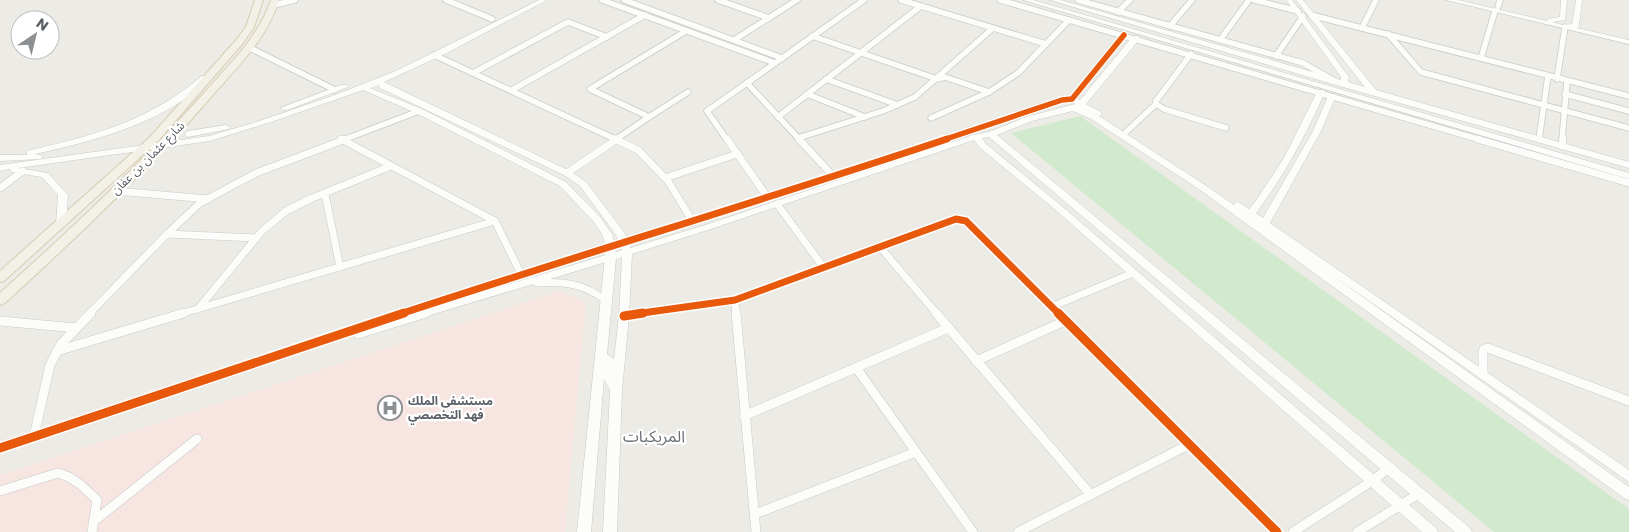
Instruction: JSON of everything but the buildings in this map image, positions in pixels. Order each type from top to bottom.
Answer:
[{"type":"main road","name":"شارع عثمان بن عفان","points":[[0,300],[116,191],[240,41],[254,18],[259,0]]},
{"type":"main road","name":"شارع عثمان بن عفان","points":[[0,278],[145,148],[171,137],[249,49],[264,29],[274,3]]},
{"type":"main road","points":[[249,49],[240,48],[255,27],[254,18]]},
{"type":"street","points":[[274,3],[294,0]]},
{"type":"street","points":[[446,0],[492,19]]},
{"type":"street","points":[[171,137],[224,128],[387,71],[530,0]]},
{"type":"street","points":[[0,158],[33,158],[158,142],[210,138],[229,133],[379,81],[434,56],[544,0]]},
{"type":"street","points":[[602,0],[775,63]]},
{"type":"street","points":[[624,0],[782,58]]},
{"type":"street","points":[[718,0],[769,18]]},
{"type":"street","points":[[734,40],[797,0]]},
{"type":"street","points":[[768,198],[707,111],[864,0]]},
{"type":"street","points":[[901,0],[1046,44]]},
{"type":"street","points":[[1000,0],[1321,92],[1362,78]]},
{"type":"street","points":[[1026,0],[1337,86],[1374,93],[1629,165]]},
{"type":"street","points":[[1053,0],[1629,176]]},
{"type":"street","points":[[1078,0],[1303,63],[1337,86],[1359,104],[1629,182]]},
{"type":"street","points":[[1118,12],[1130,0]]},
{"type":"street","points":[[1170,26],[1192,0]]},
{"type":"street","points":[[1220,40],[1249,0]]},
{"type":"street","points":[[1254,0],[1629,96]]},
{"type":"street","points":[[1289,0],[1304,14],[1374,93]]},
{"type":"street","points":[[1263,226],[1317,131],[1337,86],[1299,0]]},
{"type":"street","points":[[1362,28],[1376,0]]},
{"type":"street","points":[[1449,0],[1498,6]]},
{"type":"street","points":[[1466,0],[1498,6],[1565,27],[1629,42]]},
{"type":"street","points":[[1550,22],[1563,19],[1564,0]]},
{"type":"street","points":[[1550,22],[1572,27],[1576,22],[1579,0]]},
{"type":"street","points":[[778,116],[921,6]]},
{"type":"street","points":[[1481,58],[1498,6]]},
{"type":"street","points":[[1100,14],[1140,18]]},
{"type":"street","points":[[1276,56],[1304,14]]},
{"type":"street","points":[[1562,15],[1576,22],[1629,38]]},
{"type":"street","points":[[512,90],[645,16]]},
{"type":"street","points":[[1084,17],[1106,30]]},
{"type":"street","points":[[931,118],[989,92],[1018,73],[1069,20]]},
{"type":"street","points":[[473,73],[568,22],[607,37]]},
{"type":"street","points":[[1557,79],[1565,27]]},
{"type":"street","points":[[798,138],[865,117],[915,97],[938,79],[992,28]]},
{"type":"street","points":[[649,117],[590,89],[686,31]]},
{"type":"street","points":[[1388,34],[1421,72],[1629,128]]},
{"type":"street","points":[[1076,103],[1124,35]]},
{"type":"street","points":[[812,36],[938,79],[945,77],[989,92]]},
{"type":"street","points":[[264,360],[525,283],[626,248],[777,204],[976,137],[991,134],[1076,103],[1136,38]]},
{"type":"street","points":[[249,49],[335,90]]},
{"type":"street","points":[[1126,132],[1156,104],[1191,54]]},
{"type":"street","points":[[434,56],[512,90],[638,150],[665,178],[693,222]]},
{"type":"street","points":[[0,158],[66,146],[123,127],[172,103],[196,86],[222,62]]},
{"type":"street","points":[[1539,139],[1548,76]]},
{"type":"street","points":[[826,79],[898,105]]},
{"type":"street","points":[[379,81],[383,86],[567,173],[583,184],[621,234],[626,248],[624,316],[616,390],[610,532]]},
{"type":"street","points":[[1562,146],[1566,81]]},
{"type":"street","points":[[747,83],[834,177]]},
{"type":"street","points":[[361,87],[418,111],[563,184],[577,197],[610,241],[611,253],[607,300],[584,532]]},
{"type":"street","points":[[567,173],[688,92]]},
{"type":"street","points":[[1249,216],[1308,122],[1321,92]]},
{"type":"street","points":[[807,94],[865,117]]},
{"type":"street","points":[[1565,94],[1629,111]]},
{"type":"street","points":[[626,248],[693,222],[834,177],[1062,100],[1076,103],[1126,132],[1249,216],[1629,494]]},
{"type":"street","points":[[1076,103],[1102,122],[1249,216]]},
{"type":"street","points":[[1156,104],[1164,109],[1226,128]]},
{"type":"street","points":[[34,436],[50,364],[61,344],[167,234],[200,204],[256,173],[418,111]]},
{"type":"street","points":[[991,134],[1420,492],[1465,532]]},
{"type":"street","points":[[976,137],[983,146],[1133,273],[1431,532]]},
{"type":"street","points":[[341,139],[495,221],[521,274]]},
{"type":"street","points":[[2,168],[145,148]]},
{"type":"street","points":[[665,178],[738,154]]},
{"type":"street","points":[[198,309],[256,238],[286,211],[310,199],[391,166]]},
{"type":"street","points":[[2,168],[45,175],[64,195],[61,225]]},
{"type":"street","points":[[0,188],[23,171]]},
{"type":"street","points":[[116,191],[208,199]]},
{"type":"street","points":[[325,194],[340,267]]},
{"type":"street","points":[[777,204],[824,268]]},
{"type":"street","points":[[624,316],[735,300],[956,219],[966,221],[1277,532]]},
{"type":"street","points":[[57,351],[495,221]]},
{"type":"street","points":[[1263,226],[1483,375],[1629,477]]},
{"type":"street","points":[[167,234],[256,238]]},
{"type":"street","points":[[880,247],[1091,495]]},
{"type":"street","points":[[0,448],[521,274],[611,253]]},
{"type":"street","points":[[1051,307],[1133,273]]},
{"type":"street","points":[[525,283],[567,281],[591,288],[607,300]]},
{"type":"street","points":[[735,300],[756,532]]},
{"type":"street","points":[[0,321],[76,328]]},
{"type":"street","points":[[976,361],[1065,321]]},
{"type":"street","points":[[744,416],[948,328]]},
{"type":"street","points":[[1483,375],[1483,352],[1484,349],[1488,348],[1629,401]]},
{"type":"street","points":[[601,356],[606,356],[609,360],[610,379],[616,390]]},
{"type":"street","points":[[856,369],[973,532]]},
{"type":"street","points":[[92,527],[197,439]]},
{"type":"street","points":[[1018,532],[1188,445]]},
{"type":"street","points":[[755,514],[916,452]]},
{"type":"street","points":[[1293,532],[1372,481],[1390,467]]},
{"type":"street","points":[[0,491],[58,473],[69,477],[97,500],[92,527]]},
{"type":"street","points":[[1357,532],[1420,492]]},
{"type":"shaded area","name":"مستشفى الملك فهد التخصصي","points":[[559,291],[586,302],[565,532],[0,532],[0,475]]},
{"type":"green space","points":[[1080,116],[1629,509],[1629,532],[1494,532],[1011,133]]},
{"type":"cycle path","points":[[0,448],[521,274],[611,248],[834,177],[1062,100],[1072,99],[1124,35]]},
{"type":"cycle path","points":[[624,316],[735,300],[956,219],[966,221],[1277,532]]},
{"type":"place","name":"مستشفى الملك فهد التخصصي","points":[[390,408]]},
{"type":"district","name":"المريكبات","points":[[654,436]]}]
